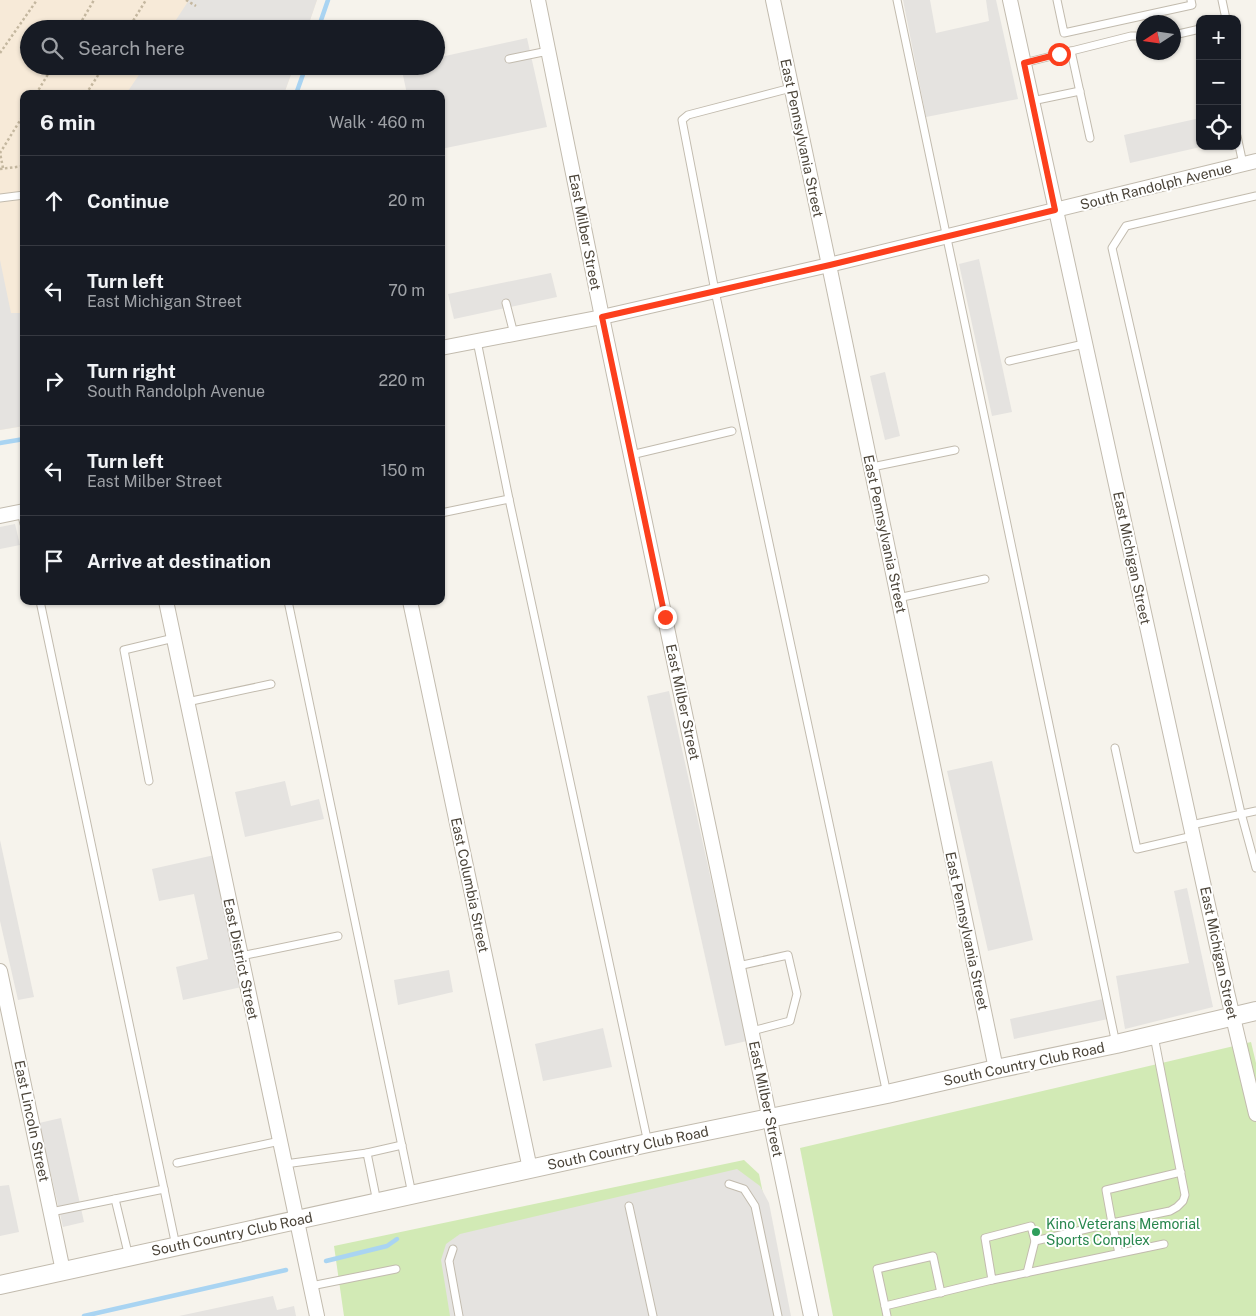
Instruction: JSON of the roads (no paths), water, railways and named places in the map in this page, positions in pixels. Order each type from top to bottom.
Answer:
[{"type":"street","name":"East Milber Street","points":[[538,0],[602,317],[811,1316]]},
{"type":"street","name":"East Pennsylvania Street","points":[[773,0],[830,265],[996,1069]]},
{"type":"street","name":"East Michigan Street","points":[[1010,0],[1084,344],[1256,1114]]},
{"type":"street","name":"South Randolph Avenue","points":[[445,347],[602,317],[830,265],[1250,163]]},
{"type":"street","points":[[0,516],[20,516]]},
{"type":"street","name":"East District Street","points":[[167,605],[317,1316]]},
{"type":"street","name":"East Columbia Street","points":[[411,605],[530,1168]]},
{"type":"street","name":"East Lincoln Street","points":[[0,971],[2,990],[63,1271]]},
{"type":"street","name":"South Country Club Road","points":[[0,1285],[530,1168],[887,1094],[1256,1011]]},
{"type":"lane","points":[[897,0],[1116,1044]]},
{"type":"lane","points":[[1057,0],[1064,32],[1192,5],[1191,0]]},
{"type":"lane","points":[[1222,0],[1225,15]]},
{"type":"lane","points":[[1181,33],[1196,30]]},
{"type":"lane","points":[[1024,63],[1136,36]]},
{"type":"lane","points":[[1071,51],[1090,138]]},
{"type":"lane","points":[[509,59],[548,52]]},
{"type":"lane","points":[[792,88],[688,115],[682,120],[715,291],[887,1094]]},
{"type":"lane","points":[[1032,101],[1080,91]]},
{"type":"lane","points":[[1241,144],[1250,163]]},
{"type":"lane","points":[[0,198],[20,196]]},
{"type":"lane","points":[[1256,196],[1126,226],[1112,248],[1241,813],[1256,868]]},
{"type":"lane","points":[[506,303],[514,334]]},
{"type":"lane","points":[[477,341],[509,499],[648,1143]]},
{"type":"lane","points":[[1009,361],[1084,344]]},
{"type":"lane","points":[[631,455],[732,431]]},
{"type":"lane","points":[[872,468],[955,450]]},
{"type":"lane","points":[[445,512],[509,499]]},
{"type":"lane","points":[[898,598],[985,579]]},
{"type":"lane","points":[[41,605],[176,1246]]},
{"type":"lane","points":[[289,605],[412,1195]]},
{"type":"lane","points":[[149,781],[124,650],[174,638]]},
{"type":"lane","points":[[187,702],[271,684]]},
{"type":"lane","points":[[1115,748],[1137,849],[1225,818],[1256,811]]},
{"type":"lane","points":[[241,956],[338,936]]},
{"type":"lane","points":[[738,966],[788,955],[797,994],[790,1021],[752,1031]]},
{"type":"lane","points":[[1035,1241],[1170,1211],[1183,1201],[1186,1195],[1154,1035]]},
{"type":"lane","points":[[177,1163],[280,1141]]},
{"type":"lane","points":[[285,1164],[367,1153],[402,1145]]},
{"type":"lane","points":[[367,1153],[378,1202]]},
{"type":"lane","points":[[1119,1254],[1106,1190],[1181,1172]]},
{"type":"lane","points":[[729,1184],[744,1189],[755,1206],[778,1316]]},
{"type":"lane","points":[[51,1212],[164,1189]]},
{"type":"lane","points":[[115,1199],[129,1256]]},
{"type":"lane","points":[[629,1206],[653,1316]]},
{"type":"lane","points":[[992,1280],[985,1238],[1031,1226],[1035,1241],[1027,1273]]},
{"type":"lane","points":[[885,1306],[992,1280],[1164,1244]]},
{"type":"lane","points":[[453,1249],[449,1261],[459,1316]]},
{"type":"lane","points":[[887,1316],[877,1269],[933,1256],[941,1292]]},
{"type":"lane","points":[[311,1286],[396,1269]]},
{"type":"waterway","points":[[321,20],[328,0]]},
{"type":"waterway","points":[[297,90],[303,75]]},
{"type":"waterway","points":[[0,443],[20,440]]},
{"type":"waterway","points":[[326,1261],[387,1246],[397,1239]]},
{"type":"waterway","points":[[84,1316],[286,1270]]},
{"type":"place","name":"Kino Veterans Memorial Sports Complex","points":[[1036,1232]]}]
